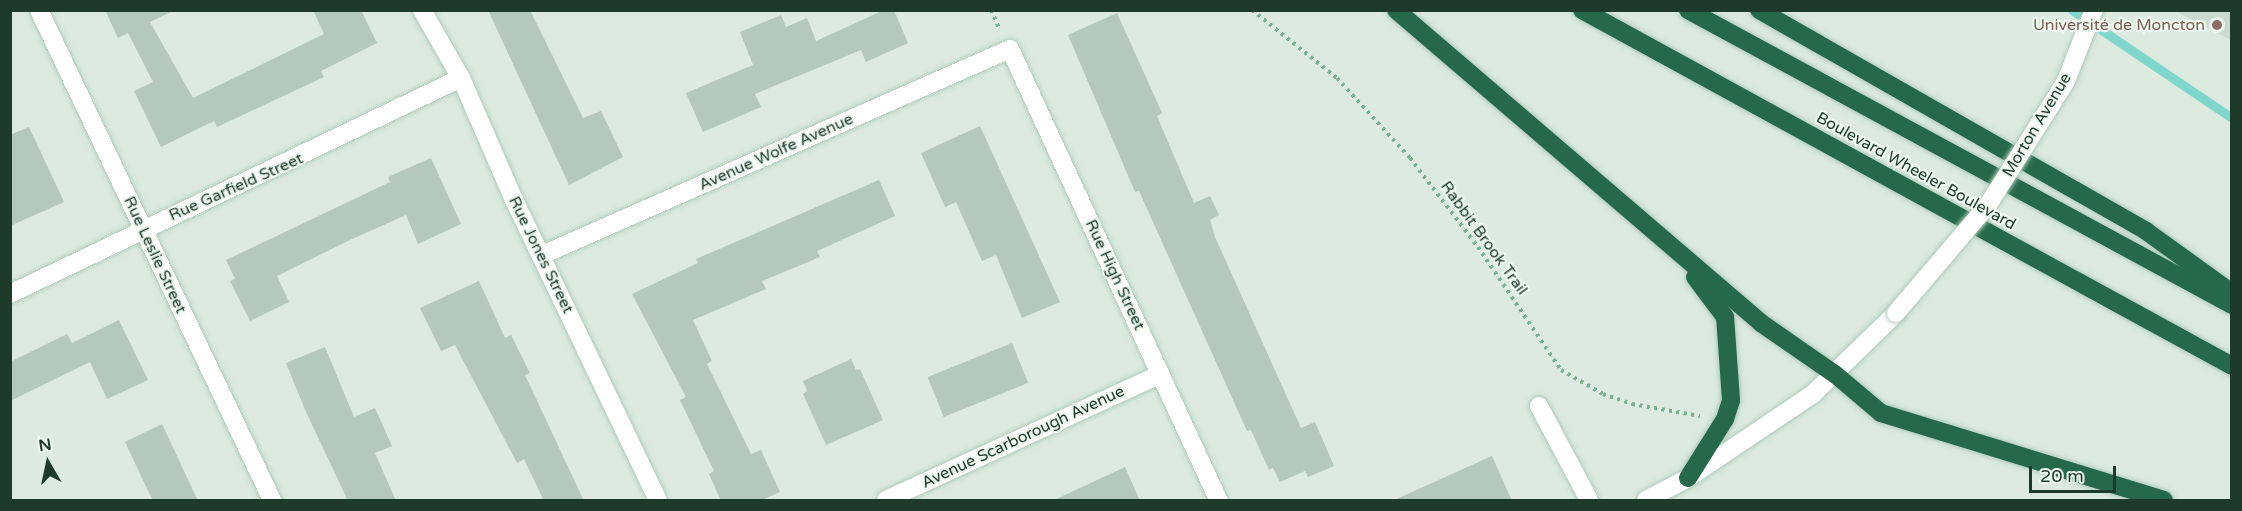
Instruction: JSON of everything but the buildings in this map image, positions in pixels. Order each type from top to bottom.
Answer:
[{"type":"highway","points":[[1396,10],[1640,216],[1678,254],[1761,323],[1836,375],[1881,413],[2164,501]]},
{"type":"highway","name":"Boulevard Wheeler Boulevard","points":[[1581,10],[2232,366]]},
{"type":"highway","name":"Boulevard Wheeler Boulevard","points":[[1688,10],[2232,305]]},
{"type":"highway","points":[[1759,10],[2146,231],[2232,293]]},
{"type":"highway","points":[[1678,254],[1725,317],[1731,400],[1725,419],[1688,478]]},
{"type":"street","name":"Rue Leslie Street","points":[[39,10],[272,501]]},
{"type":"street","name":"Rue Jones Street","points":[[422,10],[461,78],[658,501]]},
{"type":"street","name":"Morton Avenue","points":[[1646,501],[1688,478],[1836,375],[1896,313],[1988,205],[2066,81],[2094,10]]},
{"type":"street","name":"Avenue Wolfe Avenue","points":[[542,255],[1010,49]]},
{"type":"street","name":"Rue High Street","points":[[1010,49],[1218,501]]},
{"type":"street","name":"Rue Garfield Street","points":[[10,294],[142,230],[306,156],[461,78]]},
{"type":"street","name":"Avenue Scarborough Avenue","points":[[886,501],[1161,374]]},
{"type":"street","points":[[1539,406],[1589,501]]},
{"type":"path","name":"Rabbit Brook Trail","points":[[1252,10],[1336,78],[1410,158],[1478,247],[1561,370],[1603,394],[1632,404],[1725,419]]},
{"type":"shaded area","name":"Université de Moncton","points":[[2175,11],[2231,11],[2231,40]]},
{"type":"waterway","points":[[2072,10],[2232,118]]},
{"type":"place","name":"Université de Moncton","points":[[2217,25]]}]
